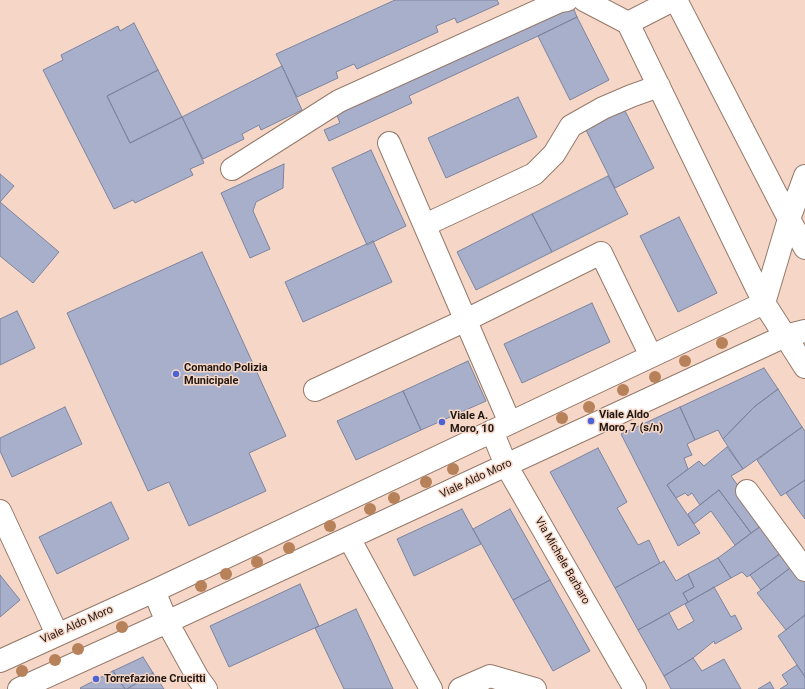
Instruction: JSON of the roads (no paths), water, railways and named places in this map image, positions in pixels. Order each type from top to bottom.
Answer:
[{"type":"street","points":[[232,169],[339,101],[560,1],[567,0]]},
{"type":"street","points":[[584,0],[628,22],[764,303],[795,333],[805,367]]},
{"type":"street","points":[[628,22],[675,0],[805,248]]},
{"type":"street","points":[[425,225],[534,174],[554,154],[571,126],[603,108],[659,86]]},
{"type":"street","name":"Via Michele Barbaro","points":[[389,143],[466,320],[501,427],[506,465],[635,689]]},
{"type":"street","points":[[764,303],[789,219],[805,176]]},
{"type":"street","points":[[315,390],[466,320],[601,253],[651,356]]},
{"type":"street","name":"Viale Aldo Moro","points":[[0,660],[154,591],[764,303]]},
{"type":"street","name":"Viale Aldo Moro","points":[[19,689],[54,682],[168,622],[795,333]]},
{"type":"street","points":[[747,492],[798,547],[805,570]]},
{"type":"street","points":[[0,511],[57,634]]},
{"type":"street","points":[[348,538],[431,689]]},
{"type":"street","points":[[154,591],[168,622],[198,678],[206,689]]},
{"type":"street","points":[[460,689],[490,676],[535,689]]},
{"type":"place","name":"Comando Polizia Municipale","points":[[176,374]]},
{"type":"place","name":"Viale Aldo Moro, 7 (s/n)","points":[[591,421]]},
{"type":"place","name":"Viale A. Moro, 10","points":[[442,422]]},
{"type":"place","name":"Torrefazione Crucitti","points":[[96,679]]}]
